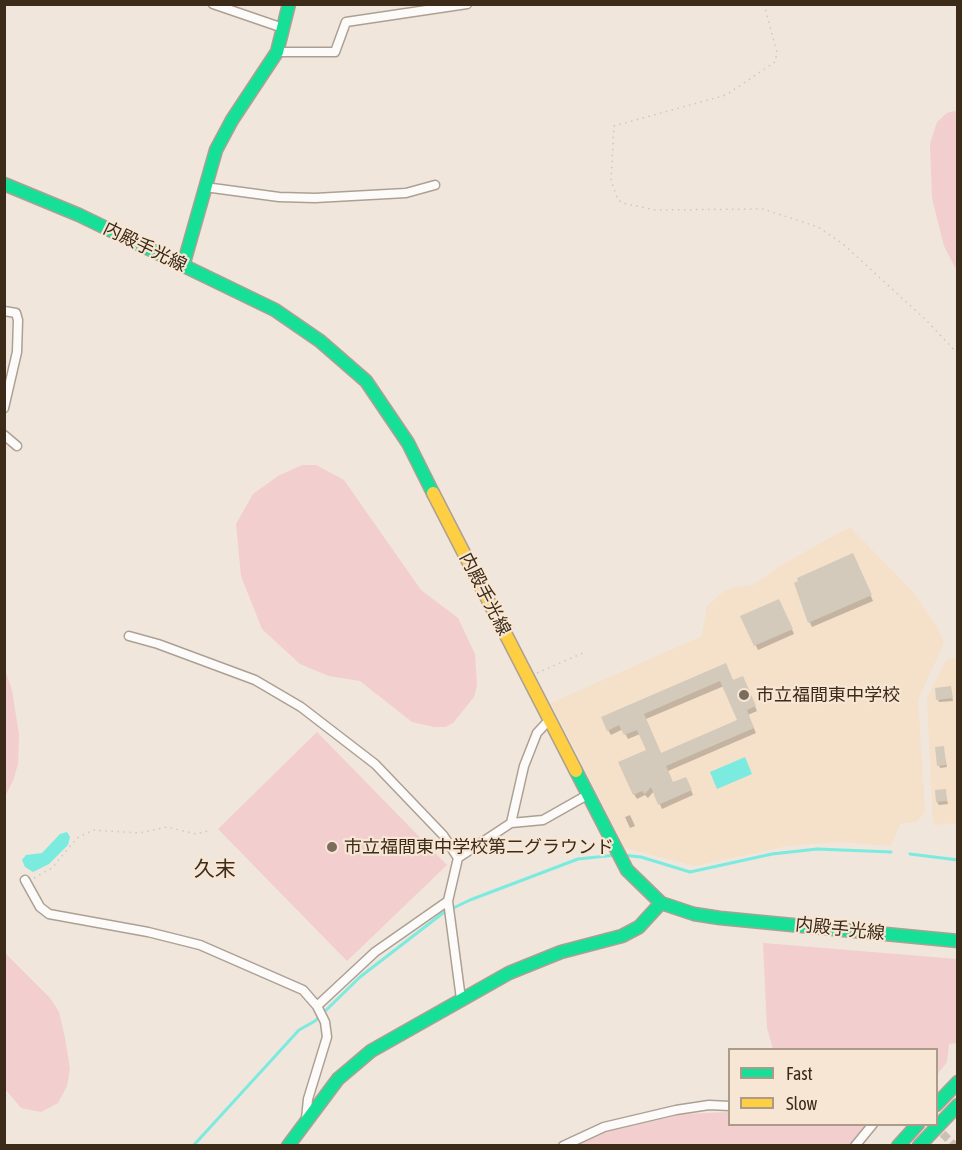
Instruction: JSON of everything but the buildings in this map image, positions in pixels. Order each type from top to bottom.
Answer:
[{"type":"main road","points":[[183,266],[216,150],[232,120],[278,52],[289,4]]},
{"type":"main road","name":"内殿手光線","points":[[4,184],[79,215],[296,323],[351,365],[366,381],[408,443],[627,870],[661,903],[694,914],[720,918],[957,940]]},
{"type":"main road","points":[[288,1146],[306,1119],[353,1064],[461,999],[536,961],[622,936],[639,927],[661,903]]},
{"type":"main road","points":[[938,1103],[957,1082]]},
{"type":"main road","points":[[938,1126],[957,1105]]},
{"type":"main road","points":[[898,1146],[917,1126]]},
{"type":"main road","points":[[919,1146],[938,1126]]},
{"type":"street","points":[[213,4],[284,24]]},
{"type":"street","points":[[278,52],[335,52],[346,22],[467,4]]},
{"type":"street","points":[[205,187],[279,197],[315,198],[406,193],[435,185]]},
{"type":"street","points":[[4,311],[15,313],[18,320],[15,363],[4,408]]},
{"type":"street","points":[[4,435],[17,446]]},
{"type":"street","points":[[129,636],[158,644],[255,680],[301,707],[375,764],[443,835],[458,858]]},
{"type":"street","points":[[511,823],[532,744],[537,733],[550,719]]},
{"type":"street","points":[[461,999],[448,901],[458,858],[511,823],[543,820],[589,794]]},
{"type":"street","points":[[25,880],[40,907],[49,914],[148,932],[200,945],[303,990],[317,1006],[325,1022],[327,1037],[308,1100],[306,1119]]},
{"type":"street","points":[[317,1006],[375,952],[448,901]]},
{"type":"street","points":[[563,1146],[604,1127],[676,1110],[709,1105],[728,1106]]},
{"type":"street","points":[[855,1146],[872,1126]]},
{"type":"path","points":[[764,4],[777,53],[776,62],[736,91],[726,95],[614,126],[610,170],[617,198],[628,205],[655,210],[763,209],[818,228],[843,244],[926,320],[957,354]]},
{"type":"path","points":[[528,677],[583,653]]},
{"type":"path","points":[[25,880],[52,868],[77,838],[93,830],[139,833],[167,827],[196,834],[208,831]]},
{"type":"shaded area","points":[[958,112],[957,271],[944,246],[932,198],[930,144],[937,122],[947,113]]},
{"type":"shaded area","points":[[302,465],[316,465],[344,480],[421,590],[458,618],[475,654],[477,686],[474,697],[453,723],[445,727],[434,727],[412,722],[360,681],[329,676],[300,664],[262,629],[241,576],[236,524],[253,494],[278,476]]},
{"type":"shaded area","name":"市立福間東中学校","points":[[850,527],[913,592],[936,625],[944,643],[918,700],[925,812],[917,822],[900,824],[891,846],[838,842],[787,846],[695,866],[625,848],[551,703],[702,636],[707,606],[722,593],[734,587],[753,585],[783,564]]},
{"type":"shaded area","points":[[957,658],[957,823],[933,825],[927,698],[946,660]]},
{"type":"shaded area","points":[[5,670],[12,690],[19,735],[18,764],[5,796]]},
{"type":"shaded area","name":"市立福間東中学校第二グラウンド","points":[[317,732],[447,865],[347,961],[218,829]]},
{"type":"shaded area","points":[[763,943],[957,959],[957,1043],[949,1044],[947,1062],[938,1074],[938,1048],[773,1048],[767,1028]]},
{"type":"shaded area","points":[[4,952],[50,998],[59,1012],[70,1069],[67,1086],[58,1103],[41,1112],[21,1108],[5,1089]]},
{"type":"shaded area","points":[[728,1112],[728,1126],[868,1126],[851,1145],[575,1146],[605,1132],[684,1114]]},
{"type":"water","points":[[745,757],[752,774],[717,789],[710,772]]},
{"type":"water","points":[[67,832],[70,837],[68,845],[49,864],[33,872],[25,867],[22,860],[26,855],[42,853],[60,834]]},
{"type":"waterway","points":[[622,855],[641,857],[690,872],[772,854],[817,849],[891,852]]},
{"type":"waterway","points":[[910,854],[958,860]]},
{"type":"waterway","points":[[193,1146],[299,1030],[315,1021],[360,977],[443,913],[470,900],[578,859],[616,855]]},
{"type":"tunnel","points":[[935,1126],[955,1146]]},
{"type":"traffic: fast","points":[[183,266],[216,150],[232,120],[277,52],[289,4]]},
{"type":"traffic: fast","points":[[4,184],[79,215],[275,310],[320,341],[366,381],[408,443],[433,493]]},
{"type":"traffic: fast","points":[[576,771],[627,870],[661,903],[694,914],[720,918],[958,941]]},
{"type":"traffic: fast","points":[[288,1146],[338,1079],[371,1051],[509,973],[561,952],[622,936],[639,927],[661,903]]},
{"type":"traffic: fast","points":[[938,1103],[958,1082]]},
{"type":"traffic: fast","points":[[919,1146],[958,1105]]},
{"type":"traffic: fast","points":[[898,1146],[916,1126]]},
{"type":"traffic: slow","points":[[433,493],[576,771]]},
{"type":"place","name":"市立福間東中学校","points":[[744,695]]},
{"type":"place","name":"市立福間東中学校第二グラウンド","points":[[332,847]]},
{"type":"district","name":"久末","points":[[215,869]]}]
